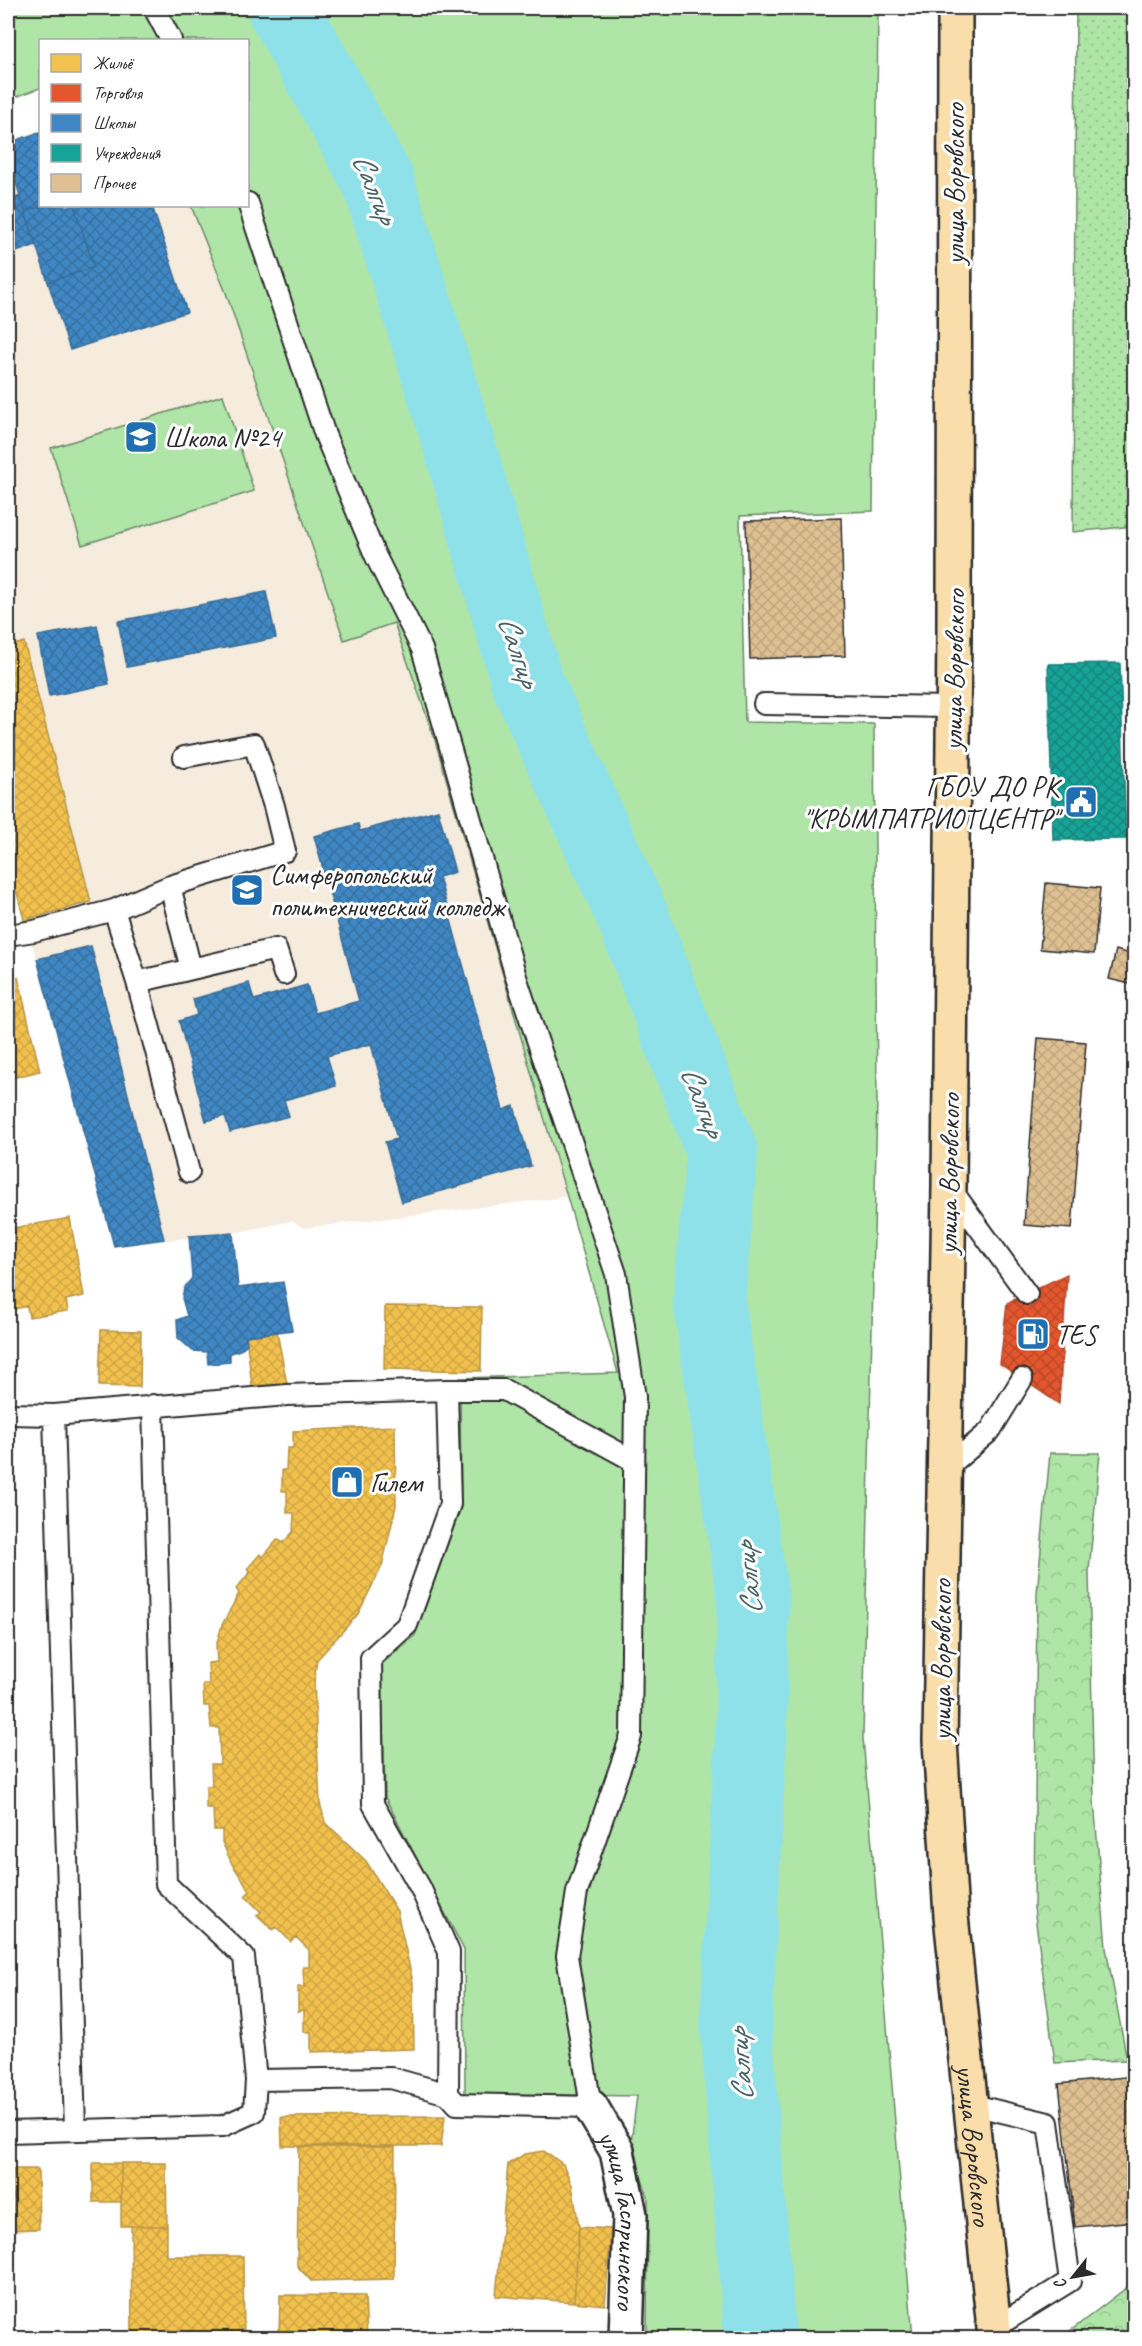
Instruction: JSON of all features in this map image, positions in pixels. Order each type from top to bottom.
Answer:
[{"type":"main road","name":"улица Воровского","points":[[955,8],[954,631],[949,1186],[940,1741],[951,1916],[969,2104],[995,2333]]},
{"type":"street","name":"улица Гаспринского","points":[[591,2108],[617,2151],[630,2215],[626,2338]]},
{"type":"lane","points":[[154,8],[170,39]]},
{"type":"lane","points":[[249,206],[325,435],[375,555],[422,649],[516,977],[616,1274],[635,1396],[631,1736],[577,1892],[567,1956],[591,2108],[457,2104],[448,2094],[391,2078],[256,2080]]},
{"type":"lane","points":[[764,704],[952,707]]},
{"type":"lane","points":[[8,935],[34,931],[114,910],[170,886],[285,851],[274,806],[254,744],[184,757]]},
{"type":"lane","points":[[170,886],[191,969]]},
{"type":"lane","points":[[114,910],[137,982],[189,1172]]},
{"type":"lane","points":[[137,982],[276,949],[284,974]]},
{"type":"lane","points":[[949,1186],[1027,1294]]},
{"type":"lane","points":[[943,1471],[990,1431],[1022,1379]]},
{"type":"lane","points":[[447,1390],[450,1504],[406,1625],[371,1658],[373,1804],[421,1889],[449,1952],[448,2094]]},
{"type":"lane","points":[[8,1414],[54,1415],[287,1395],[504,1390],[634,1461]]},
{"type":"lane","points":[[8,2132],[223,2126],[254,2112],[256,2080],[244,1957],[166,1884],[153,1405]]},
{"type":"lane","points":[[54,1415],[75,2130]]},
{"type":"lane","points":[[969,2104],[1048,2123],[1070,2281],[995,2333]]},
{"type":"shaded area","name":"Симферопольский политехнический колледж","points":[[39,130],[39,207],[191,207],[226,293],[344,640],[394,623],[435,740],[566,1197],[304,1228],[292,1221],[233,1233],[114,1246],[8,860],[8,141]]},
{"type":"green space","points":[[8,8],[878,8],[873,511],[740,516],[745,722],[874,724],[877,1100],[863,1738],[913,2338],[647,2338],[648,2199],[631,2143],[637,2096],[465,2095],[464,1950],[385,1797],[382,1664],[415,1635],[461,1507],[460,1378],[618,1373],[435,740],[394,623],[344,640],[226,293],[191,207],[249,207],[249,39],[39,39],[39,88],[8,100]]},
{"type":"green space","points":[[1076,8],[1134,8],[1134,526],[1073,532]]},
{"type":"green space","points":[[223,395],[254,491],[82,545],[51,448]]},
{"type":"green space","points":[[1050,1453],[1100,1453],[1089,1571],[1094,1801],[1106,1948],[1127,2060],[1055,2063],[1034,1908],[1037,1593]]},
{"type":"green space","points":[[1134,2282],[1134,2338],[1061,2338]]},
{"type":"building: Жильё","points":[[24,642],[91,902],[24,920],[8,858],[8,647]]},
{"type":"building: Жильё","points":[[18,977],[40,1071],[8,1079],[8,980]]},
{"type":"building: Жильё","points":[[70,1218],[84,1296],[66,1300],[68,1311],[29,1317],[27,1306],[10,1310],[8,1229]]},
{"type":"building: Жильё","points":[[385,1306],[482,1307],[481,1371],[384,1369]]},
{"type":"building: Жильё","points":[[101,1330],[141,1331],[140,1387],[99,1386]]},
{"type":"building: Жильё","points":[[277,1332],[287,1384],[252,1386],[246,1336]]},
{"type":"building: Жильё","points":[[395,1426],[396,1506],[382,1566],[358,1614],[317,1660],[314,1682],[320,1803],[325,1822],[366,1861],[397,1911],[413,1982],[414,2049],[311,2052],[311,2032],[304,2032],[304,2010],[298,2011],[298,1987],[304,1987],[303,1967],[309,1967],[309,1950],[296,1937],[291,1942],[276,1927],[273,1930],[257,1915],[261,1912],[245,1896],[250,1891],[232,1864],[222,1842],[222,1830],[214,1830],[213,1808],[206,1808],[206,1786],[212,1786],[211,1764],[220,1764],[219,1728],[211,1728],[209,1706],[204,1706],[203,1684],[209,1684],[208,1663],[217,1662],[216,1646],[222,1625],[239,1593],[236,1589],[250,1572],[247,1569],[260,1554],[263,1557],[278,1539],[283,1543],[293,1532],[294,1513],[287,1513],[287,1491],[282,1491],[282,1470],[286,1470],[287,1448],[293,1448],[293,1431]]},
{"type":"building: Жильё","points":[[8,1754],[14,2078],[8,2078]]},
{"type":"building: Жильё","points":[[445,2116],[441,2146],[282,2146],[281,2117]]},
{"type":"building: Жильё","points":[[299,2147],[395,2147],[394,2279],[311,2281],[297,2266]]},
{"type":"building: Жильё","points":[[544,2151],[563,2164],[572,2185],[579,2227],[574,2302],[496,2296],[508,2164],[525,2154]]},
{"type":"building: Жильё","points":[[93,2163],[121,2163],[121,2202],[93,2202]]},
{"type":"building: Жильё","points":[[121,2163],[166,2163],[167,2226],[121,2226]]},
{"type":"building: Жильё","points":[[8,2169],[38,2169],[39,2229],[8,2230]]},
{"type":"building: Жильё","points":[[131,2226],[167,2226],[167,2256],[243,2256],[244,2338],[132,2338]]},
{"type":"building: Жильё","points":[[579,2227],[611,2229],[605,2305],[574,2302]]},
{"type":"building: Жильё","points":[[280,2295],[365,2296],[367,2338],[279,2338]]},
{"type":"building: Жильё","points":[[393,2335],[441,2336],[441,2338],[393,2338]]},
{"type":"building: Торговля","name":"TES","points":[[1067,1274],[1059,1404],[1000,1364],[1007,1303]]},
{"type":"building: Школы","points":[[39,132],[39,207],[25,211],[8,158],[8,143]]},
{"type":"building: Школы","points":[[20,196],[36,245],[8,255],[8,201]]},
{"type":"building: Школы","points":[[39,207],[74,207],[94,267],[48,282],[25,211]]},
{"type":"building: Школы","points":[[74,207],[152,207],[187,312],[70,350],[48,282],[94,267]]},
{"type":"building: Школы","points":[[266,592],[276,638],[127,667],[118,621]]},
{"type":"building: Школы","points":[[97,625],[109,684],[49,696],[38,636]]},
{"type":"building: Школы","points":[[438,810],[455,872],[439,877],[503,1110],[514,1106],[531,1166],[402,1202],[385,1142],[397,1139],[371,1044],[327,1056],[336,1086],[284,1100],[289,1116],[230,1132],[225,1116],[206,1121],[179,1021],[197,1015],[193,999],[249,983],[254,1000],[307,985],[315,1013],[359,1001],[314,836],[358,824],[360,831]]},
{"type":"building: Школы","points":[[91,946],[164,1239],[114,1246],[37,959]]},
{"type":"building: Школы","points":[[233,1233],[238,1288],[283,1282],[292,1330],[246,1336],[247,1344],[240,1350],[230,1353],[230,1362],[208,1364],[207,1352],[193,1351],[178,1338],[177,1320],[187,1316],[182,1298],[184,1288],[192,1278],[189,1236]]},
{"type":"building: Учреждения","points":[[1120,663],[1126,839],[1053,840],[1048,664]]},
{"type":"building: Прочее","points":[[841,518],[845,656],[750,659],[746,521]]},
{"type":"building: Прочее","points":[[1046,883],[1100,888],[1094,954],[1040,949]]},
{"type":"building: Прочее","points":[[1116,950],[1134,955],[1134,985],[1109,979]]},
{"type":"building: Прочее","points":[[1038,1038],[1086,1042],[1072,1229],[1024,1225]]},
{"type":"building: Прочее","points":[[1134,2076],[1134,2221],[1075,2227],[1059,2084]]},
{"type":"waterway","name":"Салгир","points":[[283,8],[378,181],[461,451],[527,682],[632,915],[722,1152],[709,1301],[753,1598],[751,1736],[736,2023],[760,2338]]},
{"type":"place","name":"Школа №24","points":[[141,437]]},
{"type":"place","name":"ГБОУ ДО РК \"КРЫМПАТРИОТЦЕНТР\"","points":[[1081,802]]},
{"type":"place","name":"Симферопольский политехнический колледж","points":[[247,890]]},
{"type":"place","name":"TES","points":[[1033,1334]]},
{"type":"place","name":"Гилем","points":[[347,1482]]}]
